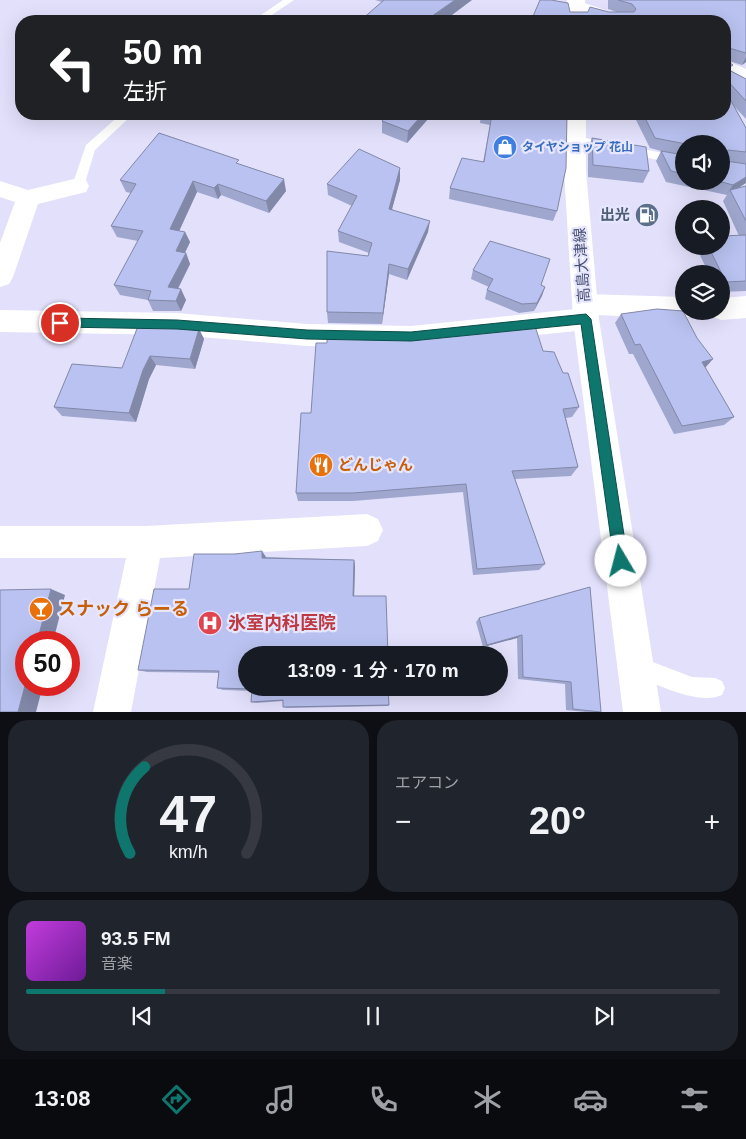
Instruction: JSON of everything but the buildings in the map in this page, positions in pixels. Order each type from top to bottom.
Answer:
[{"type":"street","points":[[576,9],[599,15]]},
{"type":"street","points":[[731,69],[746,76]]},
{"type":"street","name":"高島大津線","points":[[576,127],[576,171],[586,312],[642,712]]},
{"type":"street","points":[[0,189],[28,198],[78,186]]},
{"type":"street","points":[[0,277],[28,198]]},
{"type":"street","points":[[730,308],[746,307]]},
{"type":"street","points":[[0,321],[177,324],[307,335],[411,336],[586,312],[675,308]]},
{"type":"street","points":[[0,542],[146,542],[367,530]]},
{"type":"street","points":[[112,712],[146,542]]},
{"type":"lane","points":[[266,15],[289,0]]},
{"type":"lane","points":[[78,186],[90,148],[120,120]]},
{"type":"lane","points":[[576,127],[675,158]]},
{"type":"lane","points":[[635,666],[692,686],[714,688]]},
{"type":"place","name":"タイヤショップ 花山","points":[[505,147]]},
{"type":"place","name":"出光","points":[[647,215]]},
{"type":"place","name":"どんじゃん","points":[[321,465]]},
{"type":"place","name":"スナック らーる","points":[[41,609]]},
{"type":"place","name":"氷室内科医院","points":[[210,623]]},
{"type":"route","points":[[60,323],[177,324],[307,335],[411,336],[586,319],[621,561]]}]
